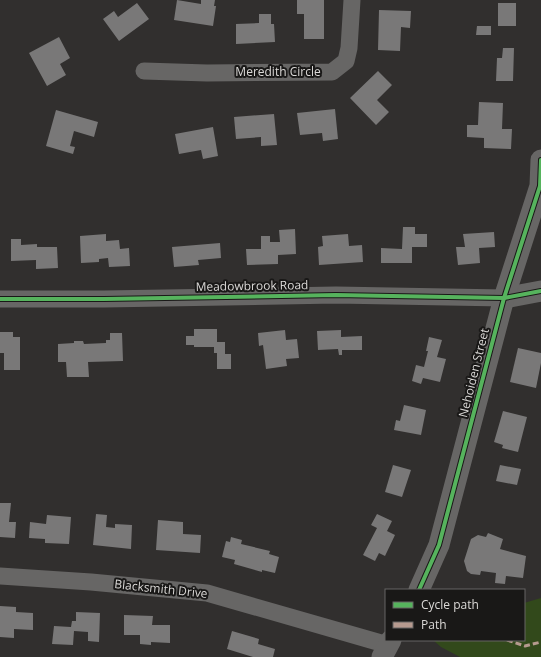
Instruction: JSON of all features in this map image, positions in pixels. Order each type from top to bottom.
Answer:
[{"type":"street","name":"Meredith Circle","points":[[144,71],[207,73],[332,72],[346,61],[349,48],[352,0]]},
{"type":"street","name":"Nehoiden Street","points":[[419,589],[439,545],[504,298],[540,191],[541,160]]},
{"type":"street","points":[[504,298],[541,291]]},
{"type":"street","name":"Meadowbrook Road","points":[[0,299],[104,299],[336,295],[504,298]]},
{"type":"street","name":"Blacksmith Drive","points":[[0,576],[91,582],[207,593],[387,647]]},
{"type":"green space","points":[[541,598],[541,657],[460,657],[441,647],[434,641],[525,641],[525,603]]},
{"type":"building","points":[[177,0],[201,4],[201,0],[215,0],[214,6],[216,6],[213,26],[174,20]]},
{"type":"building","points":[[297,0],[324,0],[324,39],[304,39],[304,14],[297,14]]},
{"type":"building","points":[[137,3],[149,19],[119,41],[103,19],[114,11],[118,17]]},
{"type":"building","points":[[498,3],[516,3],[516,26],[498,26]]},
{"type":"building","points":[[379,10],[411,11],[410,28],[401,27],[400,51],[378,50]]},
{"type":"building","points":[[259,14],[271,14],[271,24],[274,24],[275,42],[236,44],[236,24],[259,23]]},
{"type":"building","points":[[477,26],[491,26],[491,35],[476,35]]},
{"type":"building","points":[[59,37],[70,58],[60,64],[66,75],[47,86],[29,53]]},
{"type":"building","points":[[503,48],[514,48],[513,81],[496,81],[497,58],[502,58]]},
{"type":"building","points":[[378,71],[392,85],[377,100],[389,112],[376,125],[350,98]]},
{"type":"building","points":[[479,102],[503,103],[502,129],[512,129],[511,149],[484,148],[484,138],[467,137],[467,125],[478,125]]},
{"type":"building","points":[[335,109],[338,139],[323,141],[322,133],[300,135],[297,113]]},
{"type":"building","points":[[56,110],[98,122],[94,137],[74,131],[70,146],[75,147],[73,154],[46,146]]},
{"type":"building","points":[[274,114],[277,145],[261,146],[261,137],[236,139],[234,117]]},
{"type":"building","points":[[213,127],[218,156],[203,159],[201,150],[179,154],[175,134]]},
{"type":"building","points":[[403,227],[415,227],[415,234],[427,234],[427,247],[412,247],[412,263],[381,263],[381,248],[402,249]]},
{"type":"building","points":[[295,229],[296,254],[278,255],[278,264],[247,265],[246,249],[261,249],[261,236],[270,236],[270,242],[280,242],[279,230]]},
{"type":"building","points":[[494,232],[495,247],[479,248],[480,263],[458,265],[456,247],[465,247],[463,234]]},
{"type":"building","points":[[106,234],[106,241],[119,240],[120,249],[129,248],[130,266],[109,267],[108,258],[99,259],[99,262],[81,263],[80,236]]},
{"type":"building","points":[[348,234],[349,246],[362,245],[363,262],[319,265],[318,247],[323,246],[322,236]]},
{"type":"building","points":[[11,239],[21,239],[21,245],[37,244],[37,247],[57,247],[58,268],[36,269],[36,260],[11,261]]},
{"type":"building","points":[[220,243],[221,258],[198,260],[199,265],[174,267],[172,247]]},
{"type":"building","points":[[194,329],[217,329],[217,342],[225,342],[225,354],[231,354],[231,369],[217,369],[217,353],[214,353],[214,347],[194,347],[194,345],[186,345],[186,336],[194,336]]},
{"type":"building","points":[[285,330],[286,340],[297,339],[299,358],[286,359],[287,366],[266,369],[263,345],[259,346],[258,333]]},
{"type":"building","points":[[341,330],[341,337],[362,336],[362,350],[342,350],[342,355],[339,355],[338,349],[318,350],[317,331]]},
{"type":"building","points":[[0,332],[13,332],[13,337],[20,337],[20,370],[4,370],[4,353],[0,353]]},
{"type":"building","points":[[110,333],[122,333],[123,361],[88,362],[89,377],[67,377],[66,362],[58,362],[58,344],[74,343],[74,341],[83,341],[84,344],[106,343],[106,340],[110,340]]},
{"type":"building","points":[[429,337],[442,340],[437,357],[446,359],[440,382],[423,378],[421,384],[412,381],[416,365],[424,367],[428,351],[426,351]]},
{"type":"building","points":[[518,348],[541,353],[541,363],[536,388],[510,382]]},
{"type":"building","points":[[404,405],[426,410],[421,435],[394,430],[396,420],[400,421]]},
{"type":"building","points":[[503,411],[527,417],[518,452],[502,448],[503,445],[494,442]]},
{"type":"building","points":[[393,465],[411,470],[402,497],[385,492]]},
{"type":"building","points":[[500,465],[521,469],[517,485],[496,481]]},
{"type":"building","points":[[0,503],[11,503],[9,522],[16,522],[15,538],[0,537]]},
{"type":"building","points":[[96,514],[107,515],[106,527],[115,528],[115,524],[132,525],[131,549],[93,545]]},
{"type":"building","points":[[377,514],[392,521],[387,531],[395,535],[385,556],[379,553],[375,561],[363,555],[377,528],[371,525]]},
{"type":"building","points":[[47,515],[71,517],[69,544],[45,543],[45,539],[29,538],[30,522],[46,524]]},
{"type":"building","points":[[158,520],[183,522],[183,534],[201,535],[200,553],[156,550]]},
{"type":"building","points":[[488,533],[503,539],[500,549],[526,556],[523,578],[506,576],[505,584],[495,583],[496,573],[481,571],[480,575],[471,574],[467,571],[464,561],[471,539],[478,535],[486,537]]},
{"type":"building","points":[[231,537],[242,540],[241,544],[270,551],[269,554],[279,557],[275,573],[262,570],[262,572],[234,564],[235,560],[222,557],[226,541],[230,542]]},
{"type":"building","points":[[0,606],[16,607],[16,612],[33,613],[33,630],[14,629],[14,638],[0,637]]},
{"type":"building","points":[[76,612],[100,613],[99,642],[88,641],[88,632],[74,631],[73,645],[52,644],[54,626],[71,627],[72,621],[76,621]]},
{"type":"building","points":[[124,615],[153,616],[152,625],[170,625],[170,643],[151,642],[151,645],[140,644],[140,635],[124,635]]},
{"type":"building","points":[[232,631],[259,639],[258,644],[275,649],[273,657],[253,657],[227,649]]},
{"type":"marked path","points":[[510,641],[525,646],[541,642]]},
{"type":"cycle path","points":[[419,589],[439,545],[504,298],[540,186],[541,160]]},
{"type":"cycle path","points":[[0,299],[104,299],[336,295],[504,298],[541,291]]}]
